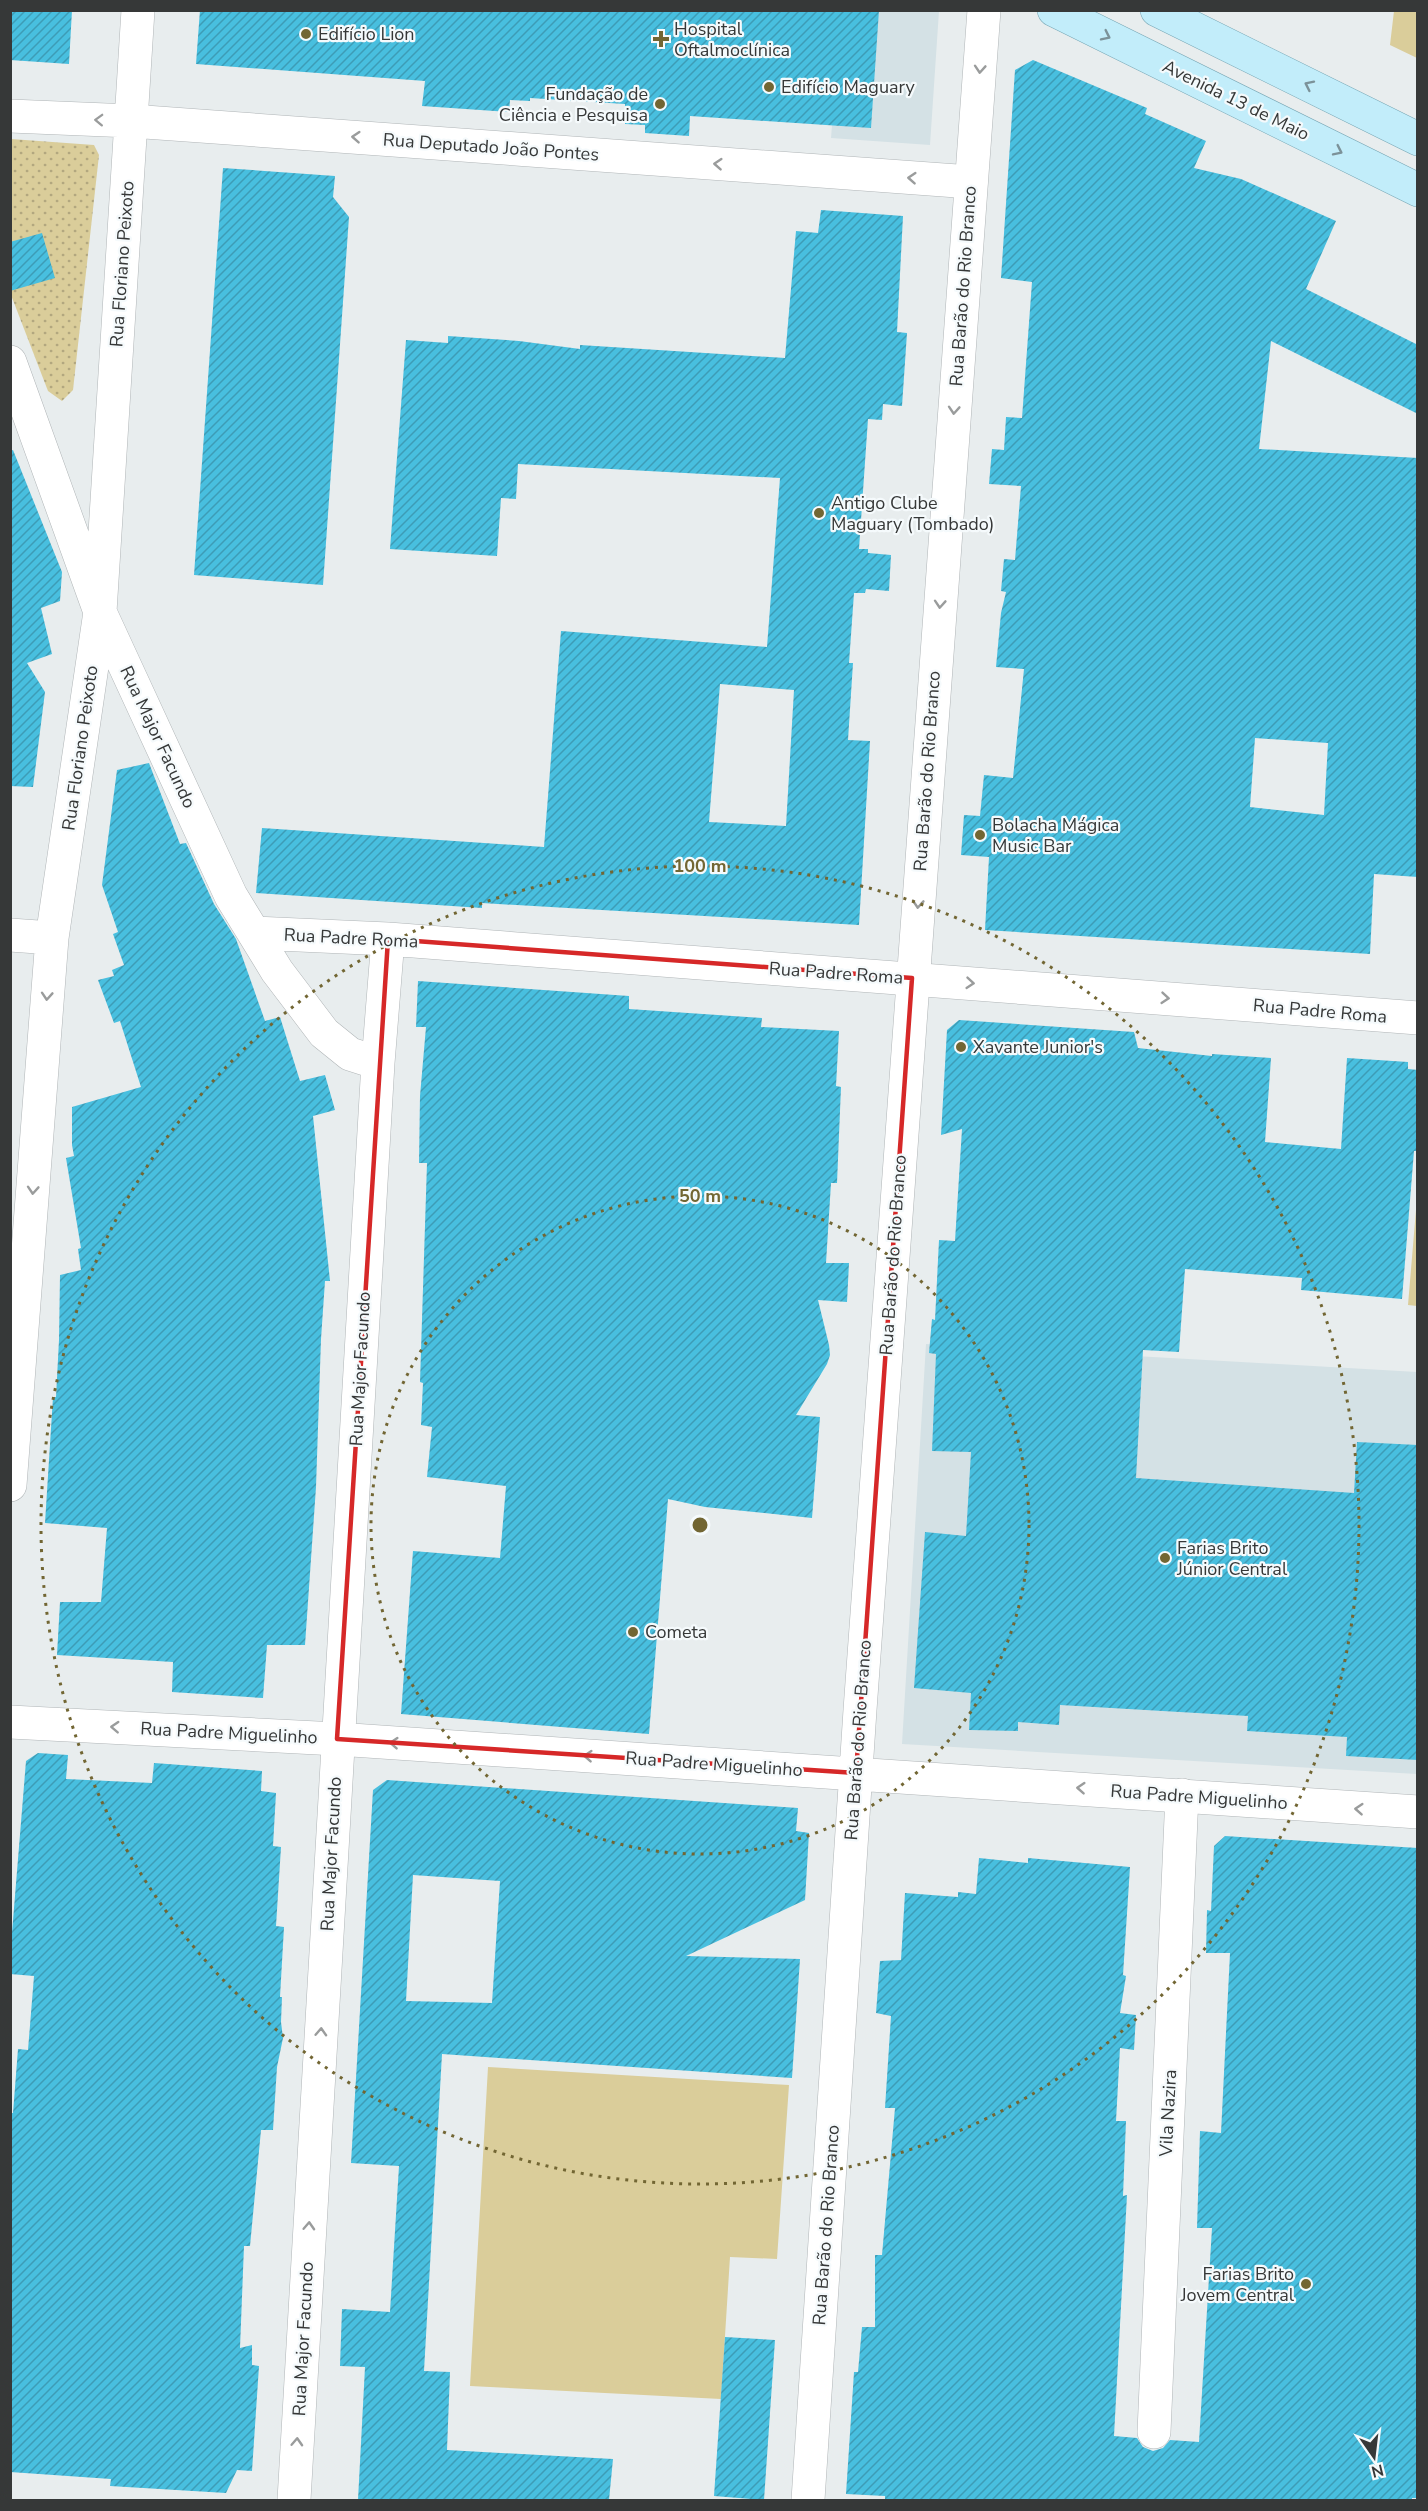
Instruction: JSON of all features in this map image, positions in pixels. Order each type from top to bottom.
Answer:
[{"type":"main road","name":"Avenida 13 de Maio","points":[[1054,10],[1418,190]]},
{"type":"main road","points":[[1157,10],[1418,139]]},
{"type":"street","name":"Rua Floriano Peixoto","points":[[10,1485],[52,938],[100,612],[138,10]]},
{"type":"street","name":"Rua Barão do Rio Branco","points":[[808,2500],[912,978],[984,10]]},
{"type":"street","name":"Rua Deputado João Pontes","points":[[10,116],[131,121],[971,182]]},
{"type":"street","name":"Rua Major Facundo","points":[[10,362],[100,612],[231,896],[277,971],[324,1033],[350,1054],[378,1064]]},
{"type":"street","name":"Rua Padre Roma","points":[[254,933],[388,939],[1418,1018]]},
{"type":"street","points":[[10,935],[52,938]]},
{"type":"street","name":"Rua Major Facundo","points":[[294,2500],[337,1739],[378,1064],[388,939]]},
{"type":"street","name":"Rua Padre Miguelinho","points":[[10,1722],[337,1739],[1418,1812]]},
{"type":"street","name":"Vila Nazira","points":[[1154,2432],[1182,1795]]},
{"type":"highlighted area","points":[[388,939],[912,978],[856,1773],[337,1739]]},
{"type":"shaded area","points":[[841,11],[939,11],[930,145],[831,138]]},
{"type":"shaded area","points":[[1394,11],[1417,11],[1417,58],[1390,45]]},
{"type":"shaded area","points":[[11,139],[94,145],[99,155],[73,390],[62,401],[48,391],[11,295]]},
{"type":"shaded area","points":[[1417,1198],[1417,1306],[1408,1305]]},
{"type":"shaded area","name":"Farias Brito Júnior Central","points":[[926,1344],[1417,1372],[1417,1774],[902,1744]]},
{"type":"shaded area","points":[[488,2067],[789,2085],[777,2259],[730,2257],[721,2399],[470,2386]]},
{"type":"building","points":[[10,10],[72,10],[69,64],[10,60]]},
{"type":"building","points":[[200,10],[879,10],[871,128],[690,116],[689,136],[645,133],[645,125],[625,124],[625,104],[530,98],[530,101],[510,100],[509,112],[422,106],[425,81],[196,64]]},
{"type":"building","points":[[1033,60],[1147,108],[1145,114],[1206,141],[1194,168],[1241,179],[1336,221],[1306,289],[1418,345],[1418,414],[1271,341],[1259,449],[1418,458],[1418,877],[1374,874],[1370,954],[985,930],[989,857],[961,855],[964,815],[980,816],[984,775],[1013,778],[1024,669],[996,667],[1001,613],[1006,592],[1001,591],[1004,559],[1015,560],[1021,486],[989,484],[992,449],[1004,450],[1006,417],[1022,418],[1032,282],[1001,278],[1015,70]],"holes":[[[1255,738],[1328,743],[1324,815],[1250,807]]]},
{"type":"building","points":[[223,168],[335,176],[333,197],[349,217],[323,585],[194,575]]},
{"type":"building","points":[[821,210],[903,216],[897,332],[907,333],[902,406],[883,404],[882,420],[868,419],[859,549],[868,549],[868,553],[891,555],[889,591],[866,589],[865,593],[854,593],[849,663],[853,663],[848,740],[870,741],[859,925],[482,903],[482,908],[256,893],[262,828],[544,847],[561,631],[767,647],[780,478],[518,464],[516,499],[501,498],[497,556],[390,549],[406,340],[448,343],[448,336],[519,341],[580,349],[580,345],[785,358],[796,231],[818,233]],"holes":[[[720,684],[794,690],[786,826],[709,822]]]},
{"type":"building","points":[[42,233],[55,278],[10,291],[10,242]]},
{"type":"building","points":[[13,450],[62,572],[60,601],[41,608],[52,654],[27,663],[45,692],[33,787],[10,786],[10,451]]},
{"type":"building","points":[[149,763],[180,844],[186,843],[214,904],[236,939],[265,1021],[280,1017],[300,1081],[325,1075],[335,1110],[313,1116],[330,1281],[325,1281],[321,1339],[316,1487],[305,1645],[267,1645],[263,1698],[172,1692],[173,1662],[57,1655],[60,1602],[101,1602],[107,1528],[45,1523],[53,1397],[56,1397],[60,1275],[81,1270],[78,1249],[81,1248],[66,1158],[74,1156],[72,1107],[141,1087],[120,1021],[114,1023],[98,980],[114,976],[112,970],[124,965],[113,934],[118,932],[102,885],[117,770]]},
{"type":"building","points":[[418,981],[629,996],[629,1009],[762,1018],[761,1027],[839,1031],[836,1086],[841,1087],[837,1183],[831,1183],[826,1263],[849,1263],[847,1302],[818,1300],[830,1355],[827,1364],[796,1415],[820,1417],[812,1518],[705,1507],[668,1499],[649,1734],[401,1714],[413,1551],[500,1558],[506,1486],[427,1477],[432,1427],[421,1425],[423,1383],[420,1382],[427,1163],[419,1163],[420,1096],[426,1027],[416,1027]]},
{"type":"building","points":[[959,1020],[1134,1032],[1138,1048],[1212,1056],[1212,1054],[1271,1058],[1265,1142],[1341,1149],[1347,1058],[1408,1062],[1408,1069],[1418,1070],[1418,1151],[1414,1151],[1402,1299],[1301,1290],[1302,1278],[1185,1269],[1179,1352],[1143,1350],[1136,1478],[1354,1493],[1357,1442],[1418,1445],[1418,1760],[1346,1756],[1347,1737],[1247,1731],[1248,1716],[1060,1705],[1059,1725],[1018,1722],[1018,1731],[969,1730],[971,1693],[914,1688],[925,1532],[966,1536],[971,1452],[932,1451],[936,1354],[929,1353],[932,1319],[935,1320],[939,1240],[955,1241],[962,1129],[941,1135],[947,1030]]},
{"type":"building","points":[[38,1753],[68,1755],[66,1779],[152,1783],[154,1763],[262,1771],[261,1791],[276,1793],[273,1846],[281,1847],[276,1926],[284,1927],[280,1997],[282,1997],[283,2038],[277,2067],[273,2130],[261,2130],[250,2246],[244,2246],[240,2348],[252,2345],[252,2365],[259,2366],[252,2471],[237,2470],[226,2493],[110,2486],[111,2479],[10,2472],[10,2113],[13,2113],[18,2049],[28,2050],[34,1976],[10,1974],[10,1957],[26,1761]]},
{"type":"building","points":[[387,1780],[798,1808],[796,1831],[809,1833],[805,1900],[686,1956],[800,1959],[792,2078],[442,2054],[424,2371],[450,2372],[447,2450],[613,2459],[609,2500],[358,2500],[365,2367],[340,2366],[342,2309],[390,2312],[399,2166],[351,2163],[373,1790]],"holes":[[[413,1875],[500,1881],[492,2003],[406,2001]]]},
{"type":"building","points":[[1225,1836],[1418,1848],[1418,2498],[1412,2498],[1412,2500],[885,2500],[885,2496],[846,2494],[854,2372],[858,2372],[862,2327],[875,2327],[875,2255],[882,2255],[895,2108],[885,2108],[891,2016],[876,2013],[880,1961],[901,1960],[905,1893],[958,1897],[958,1892],[976,1894],[979,1858],[1028,1863],[1028,1858],[1130,1867],[1123,1975],[1126,1976],[1120,2013],[1136,2015],[1134,2050],[1120,2048],[1116,2121],[1126,2121],[1123,2196],[1127,2195],[1114,2436],[1137,2438],[1143,2447],[1153,2451],[1163,2448],[1170,2440],[1199,2442],[1212,2228],[1197,2228],[1200,2131],[1221,2133],[1230,1953],[1206,1953],[1207,1910],[1211,1911],[1214,1846]]},
{"type":"building","points":[[725,2337],[775,2340],[764,2500],[714,2496]]},
{"type":"place","name":"Edifício Lion","points":[[306,34]]},
{"type":"place","name":"Hospital Oftalmoclínica","points":[[661,39]]},
{"type":"place","name":"Edifício Maguary","points":[[769,87]]},
{"type":"place","name":"Fundação de Ciência e Pesquisa","points":[[660,104]]},
{"type":"place","name":"Antigo Clube Maguary (Tombado)","points":[[819,513]]},
{"type":"place","name":"Bolacha Mágica Music Bar","points":[[980,835]]},
{"type":"place","name":"Xavante Junior's","points":[[961,1047]]},
{"type":"place","name":"Farias Brito Júnior Central","points":[[1165,1558]]},
{"type":"place","name":"Cometa","points":[[633,1632]]},
{"type":"place","name":"Farias Brito Jovem Central","points":[[1306,2284]]}]
